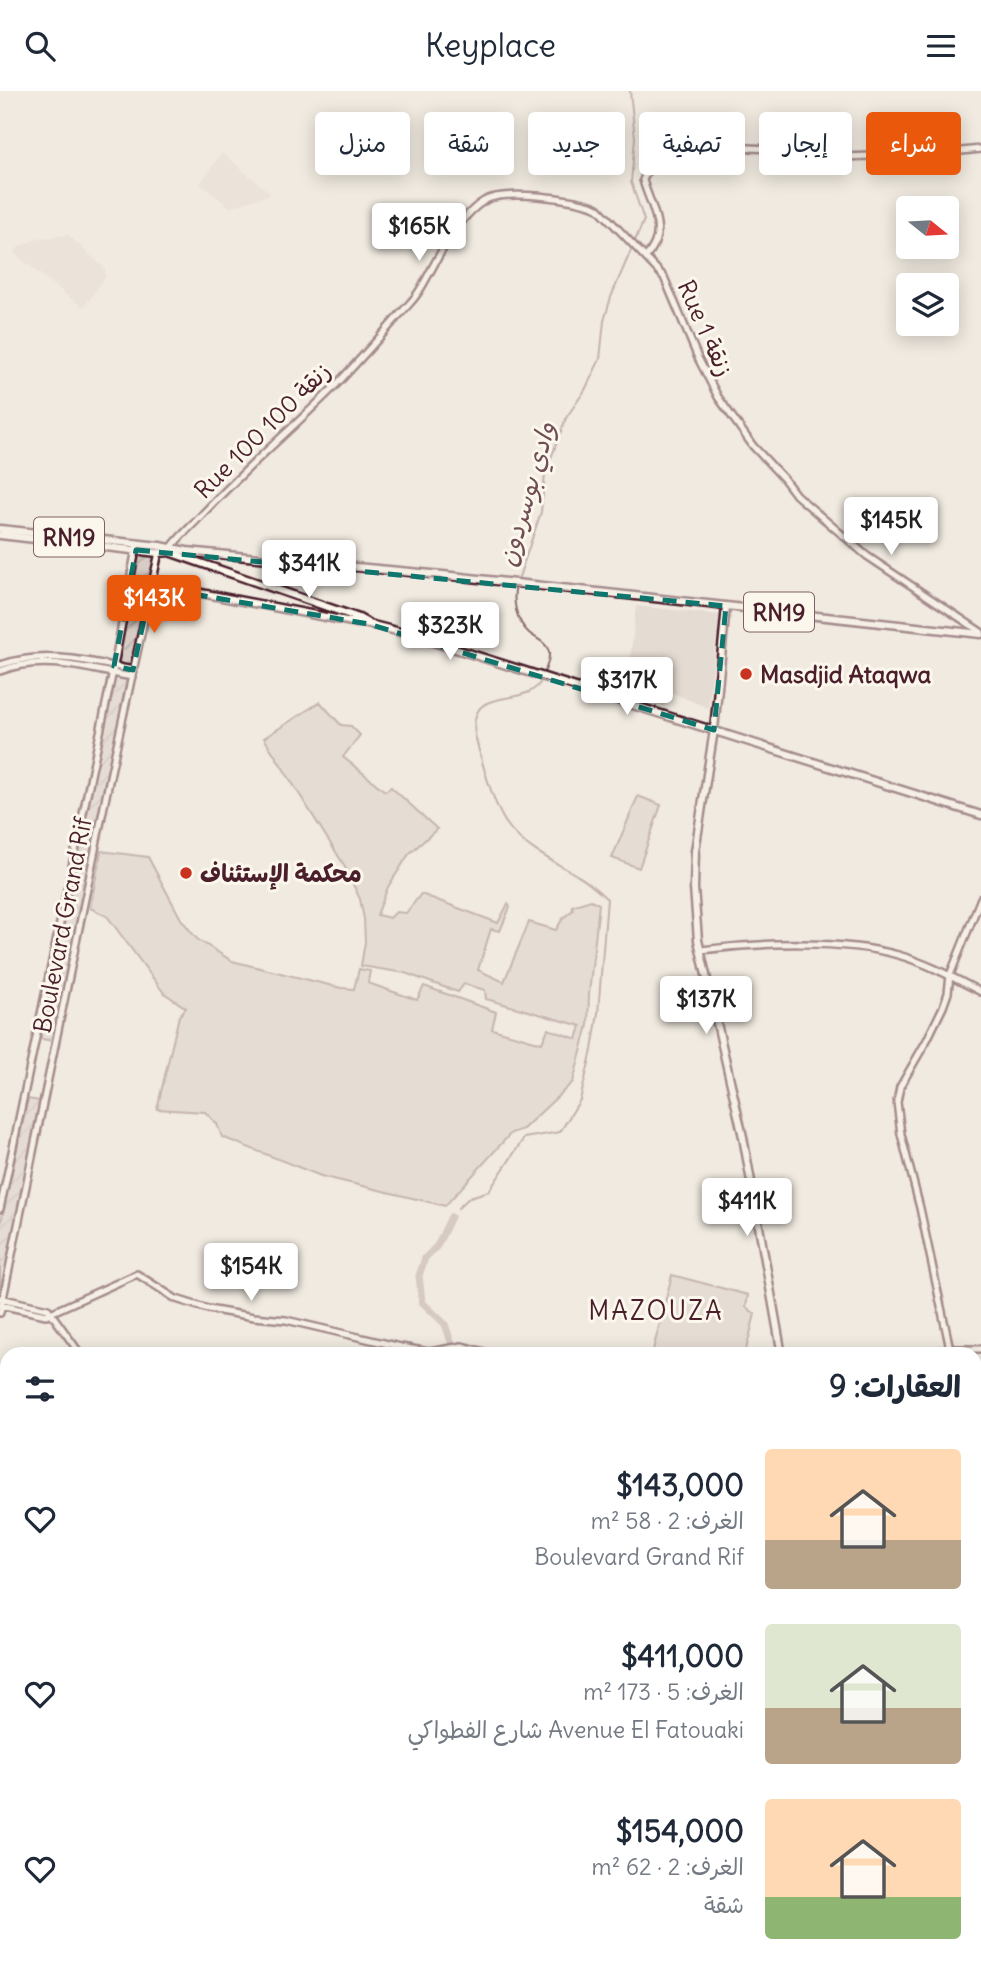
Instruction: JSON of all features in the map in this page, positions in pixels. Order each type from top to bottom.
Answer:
[{"type":"main road","name":"RN19","points":[[0,529],[137,547]]},
{"type":"main road","name":"RN19","points":[[0,535],[509,582],[981,633]]},
{"type":"main road","points":[[170,550],[359,618],[369,624]]},
{"type":"main road","points":[[151,587],[201,593],[369,624],[981,815]]},
{"type":"main road","points":[[726,606],[713,730],[695,851],[695,912],[743,1137],[781,1347]]},
{"type":"street","points":[[646,257],[657,241],[657,221],[643,180],[649,169],[667,158],[726,148],[774,149],[842,157],[932,154],[981,149]]},
{"type":"street","name":"Rue 100 زنقة 100","points":[[170,550],[236,480],[329,392],[415,297],[439,255],[474,208],[493,196],[533,196]]},
{"type":"street","name":"Rue زنقة 1","points":[[533,196],[593,205],[638,247],[667,282],[693,347],[721,401],[753,446],[796,495],[867,556],[981,633]]},
{"type":"street","name":"Boulevard Grand Rif","points":[[0,1209],[137,547]]},
{"type":"street","name":"Boulevard Grand Rif","points":[[1,1304],[159,549]]},
{"type":"street","points":[[0,665],[53,657],[132,674]]},
{"type":"street","points":[[0,671],[26,664],[51,662],[113,670]]},
{"type":"street","points":[[950,1347],[897,1106],[900,1087],[932,1029],[948,993],[950,975],[981,898]]},
{"type":"street","points":[[701,950],[796,944],[857,948],[898,955],[950,975],[981,992]]},
{"type":"street","points":[[51,1313],[137,1274],[164,1292],[198,1307],[286,1320],[401,1347]]},
{"type":"street","points":[[1,1304],[48,1309],[76,1347]]},
{"type":"highlighted area","points":[[136,550],[726,606],[714,730],[369,624],[151,587],[133,670],[114,666]]},
{"type":"shaded area","points":[[222,153],[271,194],[230,207],[200,184]]},
{"type":"shaded area","points":[[68,235],[105,269],[105,277],[84,307],[14,253],[19,247],[37,239]]},
{"type":"shaded area","points":[[636,606],[719,615],[708,708],[668,691],[664,706],[627,693]]},
{"type":"green space","points":[[140,553],[155,557],[130,666],[118,661]]},
{"type":"green space","points":[[116,676],[129,680],[95,833],[84,831],[83,828]]},
{"type":"green space","points":[[320,702],[341,725],[351,726],[360,735],[343,757],[385,791],[391,787],[437,829],[409,854],[388,887],[377,915],[390,918],[396,912],[406,913],[421,894],[498,923],[508,904],[510,907],[500,931],[491,929],[478,970],[504,982],[529,922],[556,930],[563,918],[573,910],[572,906],[591,900],[599,904],[588,1025],[573,1082],[523,1129],[511,1133],[445,1206],[321,1176],[222,1137],[217,1124],[205,1112],[157,1109],[179,1016],[186,1008],[164,993],[107,916],[90,908],[101,851],[148,857],[181,919],[197,939],[232,961],[354,989],[359,969],[370,971],[368,983],[417,1000],[424,986],[496,1012],[492,1029],[542,1043],[548,1029],[577,1039],[581,1026],[486,999],[485,990],[464,984],[458,992],[405,973],[361,966],[365,942],[360,899],[344,865],[264,738]]},
{"type":"green space","points":[[638,796],[661,805],[639,868],[612,858]]},
{"type":"green space","points":[[82,843],[93,845],[94,848],[52,1041],[40,1037]]},
{"type":"green space","points":[[28,1099],[39,1101],[40,1104],[0,1294],[0,1226]]},
{"type":"green space","points":[[672,1275],[748,1295],[746,1307],[755,1314],[747,1347],[654,1347]]},
{"type":"waterway","name":"وادي بوسردون","points":[[630,91],[635,138],[631,182],[644,220],[634,243]]},
{"type":"waterway","name":"وادي بوسردون","points":[[518,580],[541,512],[545,474],[566,418],[585,390],[600,359],[604,321],[632,248]]},
{"type":"waterway","name":"وادي بوسردون","points":[[516,585],[515,604],[518,617],[529,633],[541,641],[549,652],[544,674]]},
{"type":"waterway","name":"وادي بوسردون","points":[[458,1208],[470,1197],[489,1191],[524,1138],[560,1132],[580,1100],[598,1013],[607,899],[582,878],[532,849],[509,827],[492,794],[475,734],[476,717],[483,705],[529,692],[537,687],[542,679]]},
{"type":"waterway","points":[[451,1217],[437,1246],[425,1258],[419,1276],[422,1302],[445,1324],[451,1347]]},
{"type":"place","name":"Masdjid Ataqwa","points":[[746,674]]},
{"type":"place","name":"محكمة الإستئناف","points":[[186,873]]},
{"type":"district","name":"MAZOUZA","points":[[656,1310]]}]
